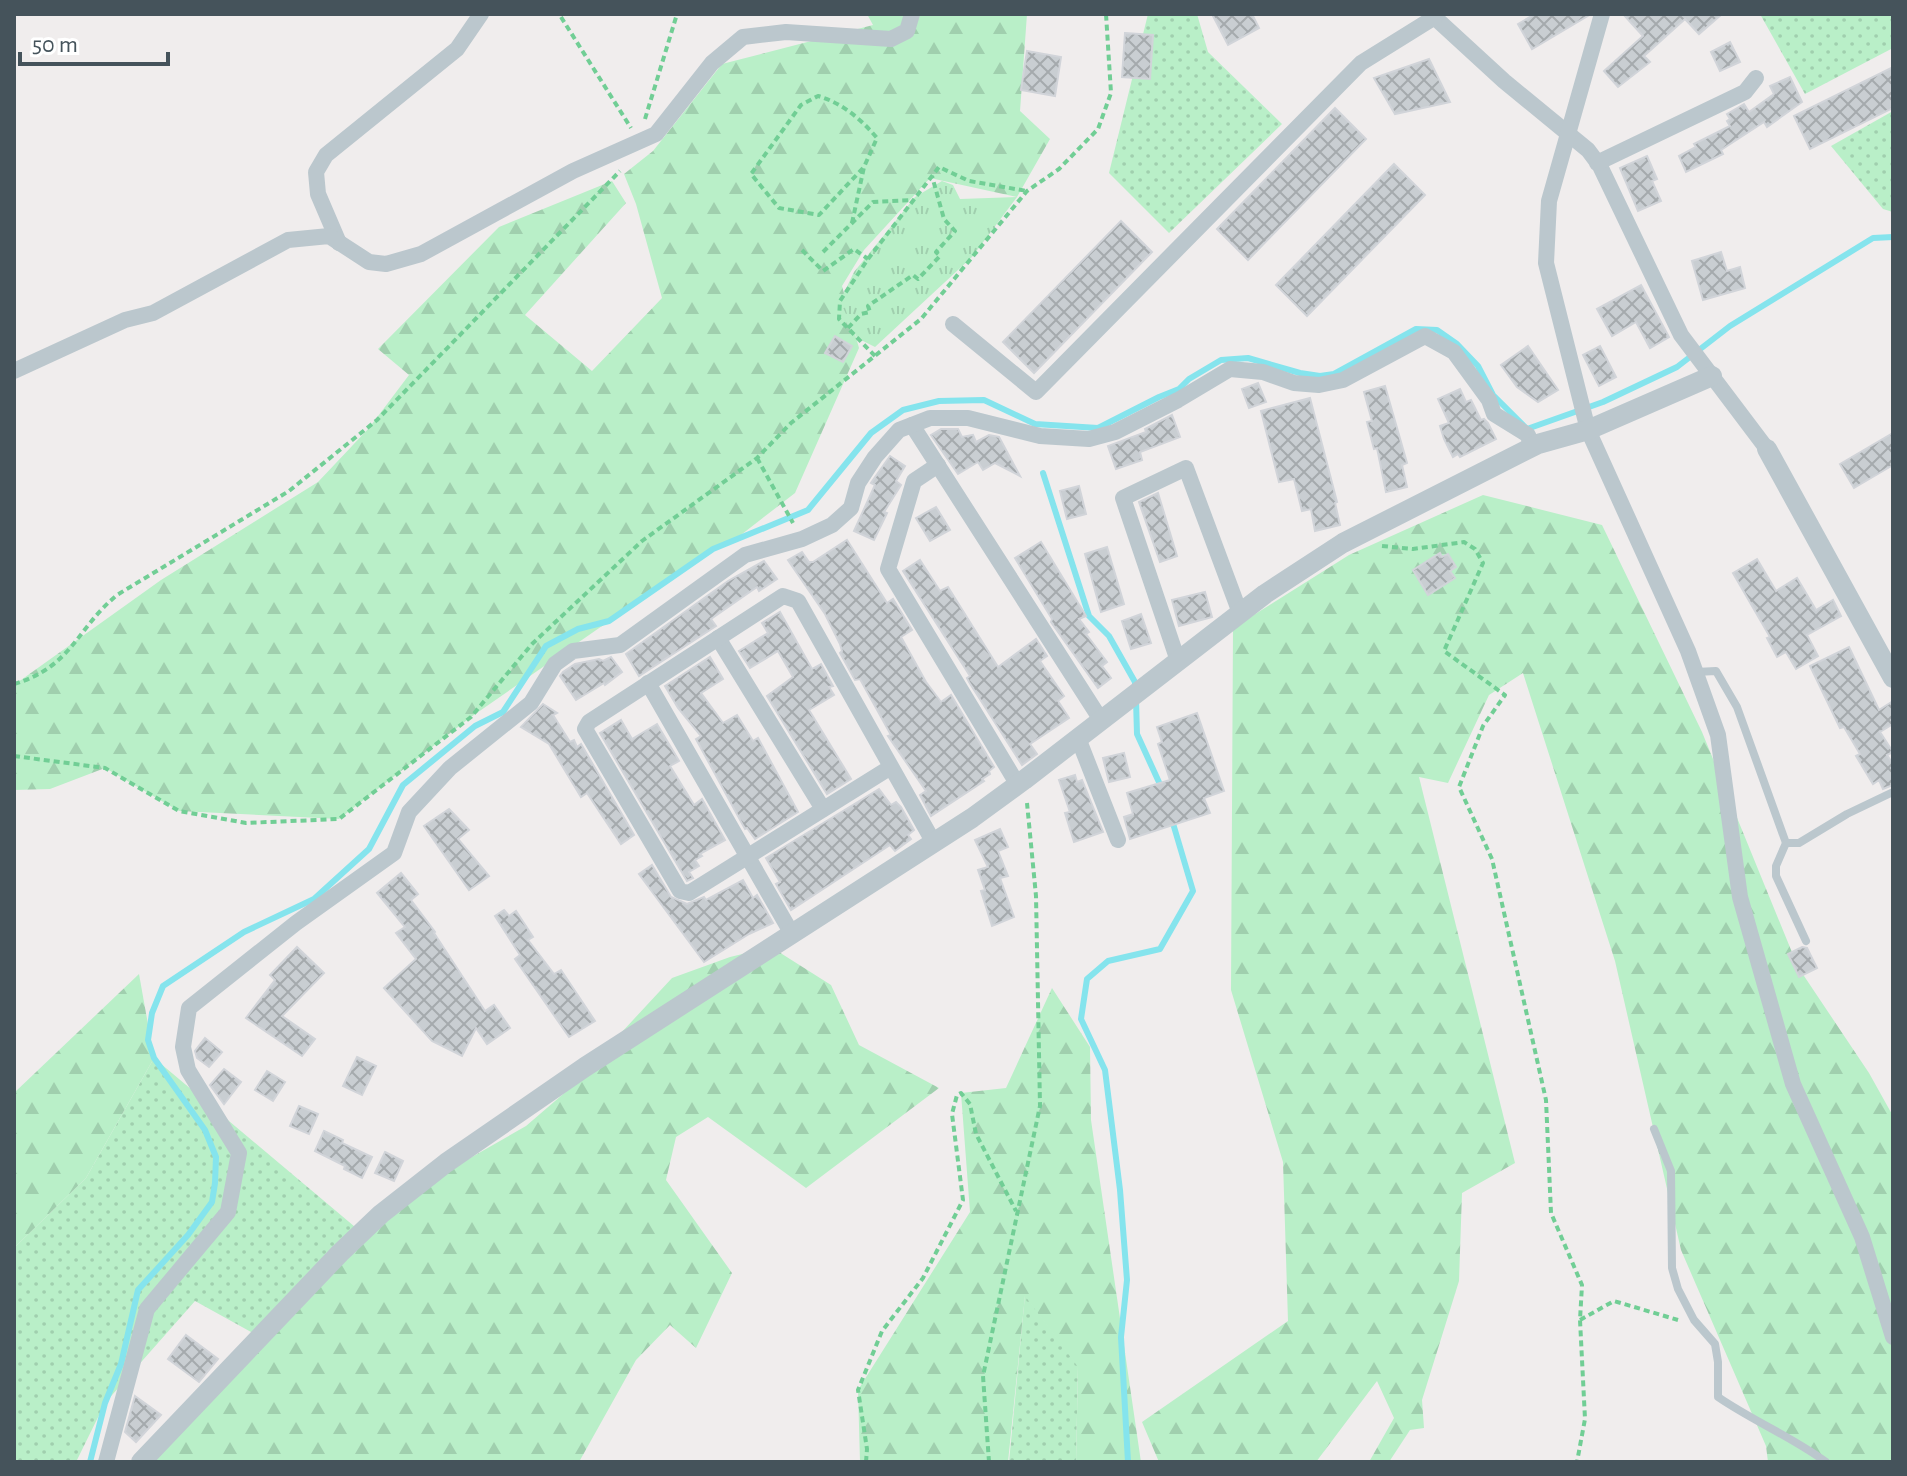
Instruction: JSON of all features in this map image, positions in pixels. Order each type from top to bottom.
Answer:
[{"type":"street","points":[[339,243],[318,194],[316,172],[326,155],[457,49],[481,14]]},
{"type":"street","points":[[14,371],[125,320],[153,313],[288,240],[329,236],[369,262],[386,264],[421,254],[573,171],[656,134],[712,63],[743,37],[786,32],[891,39],[907,31],[912,14]]},
{"type":"street","points":[[1602,14],[1549,201],[1546,263],[1587,426],[1688,651],[1718,735],[1740,897],[1793,1084],[1862,1237],[1893,1337]]},
{"type":"street","points":[[953,324],[1036,392],[1361,63],[1433,16],[1504,81],[1588,150],[1687,342],[1767,449],[1893,678]]},
{"type":"street","points":[[1597,163],[1745,92],[1756,78]]},
{"type":"street","points":[[106,1462],[147,1309],[228,1212],[231,1197],[239,1153],[188,1070],[183,1047],[189,1008],[296,923],[394,853],[409,812],[450,768],[531,703],[555,664],[573,651],[620,645],[745,555],[802,539],[832,525],[851,508],[858,483],[875,457],[899,430],[930,418],[968,418],[1040,436],[1089,439],[1115,432],[1230,369],[1263,372],[1294,383],[1319,385],[1343,380],[1425,336],[1454,352],[1489,400],[1494,414],[1528,435],[1531,447]]},
{"type":"street","points":[[141,1462],[381,1214],[446,1163],[585,1067],[934,843],[1021,783],[1240,613],[1343,543],[1531,447],[1587,426],[1707,369]]},
{"type":"street","points":[[912,425],[1101,720]]},
{"type":"street","points":[[938,465],[914,481],[888,569],[1021,783]]},
{"type":"street","points":[[1178,661],[1123,498],[1186,468],[1240,613]]},
{"type":"street","points":[[891,767],[689,893],[680,891],[585,729],[589,722],[783,596],[798,601],[934,843]]},
{"type":"street","points":[[718,638],[823,809]]},
{"type":"street","points":[[648,683],[792,934]]},
{"type":"street","points":[[1078,738],[1118,840]]},
{"type":"lane","points":[[1695,672],[1716,671],[1737,707],[1786,843],[1776,866],[1776,876],[1806,941]]},
{"type":"lane","points":[[1786,843],[1799,843],[1847,814],[1893,792]]},
{"type":"lane","points":[[1654,1129],[1671,1171],[1672,1268],[1678,1289],[1694,1320],[1715,1344],[1718,1397],[1826,1462]]},
{"type":"path","points":[[639,141],[677,14]]},
{"type":"path","points":[[14,756],[105,768],[179,811],[246,823],[339,819],[471,717],[532,644],[642,541],[757,458],[791,423],[921,319],[1027,191],[1059,169],[1098,129],[1111,93],[1106,14]]},
{"type":"path","points":[[561,17],[639,141]]},
{"type":"path","points":[[852,223],[864,167],[877,138],[866,125],[835,101],[818,96],[801,105],[751,174],[779,208],[819,215],[864,167]]},
{"type":"path","points":[[875,356],[839,319],[840,301],[868,259],[939,167],[969,181],[1027,191]]},
{"type":"path","points":[[14,684],[52,668],[101,609],[117,595],[289,491],[377,420],[623,168]]},
{"type":"path","points":[[848,328],[861,314],[870,312],[868,306],[913,275],[918,279],[940,256],[936,252],[955,231],[944,219],[932,176]]},
{"type":"path","points":[[823,252],[873,202],[912,200]]},
{"type":"path","points":[[802,250],[823,271],[854,249],[868,259]]},
{"type":"path","points":[[757,458],[802,539]]},
{"type":"path","points":[[1343,543],[1413,549],[1464,542],[1475,549],[1483,563],[1444,651],[1505,695],[1483,726],[1459,787],[1492,859],[1546,1100],[1551,1213],[1582,1285],[1580,1320],[1585,1419],[1577,1462]]},
{"type":"path","points":[[989,1462],[983,1376],[1040,1106],[1036,896],[1021,783]]},
{"type":"path","points":[[866,1462],[867,1449],[858,1390],[882,1331],[923,1278],[963,1200],[952,1114],[957,1095],[961,1093],[970,1104],[976,1134],[1018,1213]]},
{"type":"path","points":[[1580,1320],[1614,1301],[1701,1327]]},
{"type":"green space","points":[[867,14],[1027,14],[1020,111],[1050,139],[1017,197],[930,178],[864,250],[842,286],[859,348],[795,493],[737,538],[713,549],[471,717],[339,819],[179,811],[105,768],[50,789],[14,790],[14,685],[161,580],[318,482],[369,428],[409,375],[378,349],[499,227],[612,181],[626,203],[525,315],[592,371],[662,298],[636,204],[624,174],[653,151],[722,64],[873,25]]},
{"type":"green space","points":[[1148,14],[1197,14],[1208,52],[1282,124],[1169,233],[1109,173]]},
{"type":"green space","points":[[1760,14],[1893,14],[1893,48],[1805,94]]},
{"type":"green space","points":[[1893,111],[1893,212],[1883,209],[1831,146]]},
{"type":"green space","points":[[942,181],[953,185],[960,199],[1017,197],[972,257],[875,347],[857,338],[840,301],[854,272],[915,197]]},
{"type":"green space","points":[[1483,495],[1602,525],[1702,732],[1798,967],[1869,1073],[1893,1116],[1893,1462],[1768,1462],[1766,1446],[1681,1250],[1615,961],[1523,673],[1489,695],[1448,783],[1419,777],[1515,1163],[1462,1193],[1459,1281],[1422,1400],[1424,1428],[1410,1430],[1389,1462],[1369,1462],[1394,1418],[1377,1381],[1316,1462],[1159,1462],[1142,1422],[1288,1321],[1283,1162],[1231,990],[1233,628],[1349,555]]},
{"type":"green space","points":[[771,947],[831,985],[859,1045],[939,1088],[806,1188],[708,1117],[676,1137],[666,1180],[732,1273],[696,1348],[670,1325],[636,1360],[579,1462],[138,1462],[407,1194],[526,1126],[569,1089],[672,978],[730,957]]},
{"type":"green space","points":[[139,974],[154,1058],[86,1178],[14,1248],[14,1093]]},
{"type":"green space","points":[[1052,988],[1090,1047],[1091,1120],[1141,1462],[1076,1462],[1078,1367],[1025,1296],[1008,1462],[860,1462],[858,1390],[970,1212],[961,1093],[1006,1088]]},
{"type":"green space","points":[[154,1058],[361,1232],[260,1337],[195,1301],[105,1403],[76,1462],[14,1462],[14,1248],[86,1178]]},
{"type":"green space","points":[[1025,1295],[1078,1366],[1076,1462],[1009,1462]]},
{"type":"building","points":[[1212,14],[1252,14],[1259,28],[1228,45]]},
{"type":"building","points":[[1535,14],[1591,14],[1532,49],[1518,24]]},
{"type":"building","points":[[1623,14],[1722,14],[1699,34],[1685,19],[1644,56],[1650,62],[1618,87],[1604,71],[1643,36]]},
{"type":"building","points":[[1125,33],[1153,35],[1150,79],[1122,77]]},
{"type":"building","points":[[1730,42],[1740,62],[1720,71],[1711,52]]},
{"type":"building","points":[[1027,51],[1061,57],[1055,96],[1021,90]]},
{"type":"building","points":[[1429,59],[1450,102],[1395,114],[1374,78]]},
{"type":"building","points":[[1893,67],[1893,108],[1810,149],[1794,116]]},
{"type":"building","points":[[1790,77],[1802,102],[1767,127],[1764,122],[1721,150],[1723,154],[1686,172],[1679,156],[1696,147],[1694,144],[1730,126],[1727,114],[1744,104],[1749,112],[1774,94],[1770,86]]},
{"type":"building","points":[[1335,108],[1366,139],[1248,260],[1217,229]]},
{"type":"building","points":[[1647,156],[1657,179],[1652,181],[1661,201],[1638,211],[1620,168]]},
{"type":"building","points":[[1394,164],[1425,195],[1307,316],[1276,285]]},
{"type":"building","points":[[1121,221],[1152,252],[1034,373],[1003,342]]},
{"type":"building","points":[[1721,252],[1727,271],[1740,267],[1745,288],[1703,300],[1692,261]]},
{"type":"building","points":[[1641,285],[1669,337],[1650,348],[1636,322],[1612,336],[1597,309]]},
{"type":"building","points":[[835,336],[852,346],[843,362],[825,353]]},
{"type":"building","points":[[1528,346],[1558,390],[1538,402],[1517,387],[1501,365]]},
{"type":"building","points":[[1600,346],[1616,377],[1599,386],[1583,355]]},
{"type":"building","points":[[1258,383],[1266,402],[1249,408],[1242,389]]},
{"type":"building","points":[[1385,386],[1407,463],[1402,465],[1407,487],[1386,492],[1377,448],[1374,449],[1367,422],[1372,421],[1364,392]]},
{"type":"building","points":[[1460,389],[1466,402],[1471,400],[1481,420],[1488,423],[1496,439],[1460,457],[1458,454],[1453,457],[1440,426],[1449,423],[1438,399]]},
{"type":"building","points":[[1310,398],[1340,525],[1315,531],[1311,509],[1302,511],[1294,479],[1279,482],[1261,411]]},
{"type":"building","points":[[1172,415],[1180,437],[1140,452],[1142,460],[1116,469],[1108,446],[1146,432],[1145,429]]},
{"type":"building","points":[[941,429],[958,429],[962,437],[973,435],[976,442],[989,435],[999,437],[1020,476],[995,463],[983,470],[978,462],[958,474],[931,435]]},
{"type":"building","points":[[1893,433],[1893,465],[1854,488],[1840,464]]},
{"type":"building","points":[[890,456],[905,466],[896,481],[901,485],[884,512],[887,513],[874,540],[854,531],[875,485],[871,483]]},
{"type":"building","points":[[1079,486],[1086,514],[1067,519],[1060,491]]},
{"type":"building","points":[[1158,493],[1177,556],[1160,562],[1139,502]]},
{"type":"building","points":[[936,507],[950,530],[930,541],[916,518]]},
{"type":"building","points":[[847,540],[887,603],[893,599],[912,630],[901,637],[926,682],[941,702],[951,695],[994,767],[982,779],[984,781],[931,816],[920,795],[926,791],[888,736],[891,735],[860,679],[855,680],[840,653],[840,644],[825,614],[788,560],[802,552],[809,562],[813,562]]},
{"type":"building","points":[[1041,542],[1086,616],[1079,619],[1089,632],[1086,634],[1107,662],[1102,666],[1111,678],[1098,688],[1051,622],[1015,558]]},
{"type":"building","points":[[1107,547],[1124,604],[1101,612],[1085,554]]},
{"type":"building","points":[[1440,553],[1442,557],[1448,554],[1456,567],[1450,571],[1455,578],[1428,595],[1413,570]]},
{"type":"building","points":[[1757,559],[1776,591],[1797,578],[1816,610],[1833,600],[1841,616],[1807,635],[1818,656],[1796,669],[1786,652],[1777,657],[1767,638],[1770,637],[1733,573]]},
{"type":"building","points":[[920,560],[940,591],[948,587],[998,667],[1036,639],[1047,656],[1040,661],[1064,696],[1058,701],[1069,718],[1030,744],[1037,754],[1022,765],[903,571]]},
{"type":"building","points":[[764,561],[777,579],[759,591],[757,587],[711,619],[716,626],[639,676],[626,654],[728,581]]},
{"type":"building","points":[[1205,592],[1212,617],[1179,626],[1172,600]]},
{"type":"building","points":[[780,612],[812,669],[821,664],[833,686],[829,687],[834,695],[809,710],[851,779],[827,794],[767,696],[793,677],[778,651],[750,668],[739,651],[768,633],[762,623]]},
{"type":"building","points":[[1141,614],[1151,643],[1131,649],[1122,621]]},
{"type":"building","points":[[1849,647],[1879,710],[1893,701],[1893,724],[1880,732],[1893,752],[1887,755],[1893,764],[1893,785],[1883,789],[1879,780],[1873,784],[1856,756],[1860,754],[1844,727],[1840,728],[1810,666]]},
{"type":"building","points":[[611,657],[622,672],[576,700],[560,676],[563,672],[575,664]]},
{"type":"building","points":[[710,657],[723,679],[701,693],[723,723],[737,715],[753,741],[758,738],[798,812],[755,839],[745,829],[696,739],[701,736],[665,686]]},
{"type":"building","points":[[543,704],[557,713],[553,715],[570,742],[574,740],[577,747],[581,744],[634,835],[621,844],[587,793],[581,797],[549,744],[521,727]]},
{"type":"building","points":[[1197,713],[1224,791],[1204,798],[1210,813],[1130,839],[1124,817],[1133,814],[1127,793],[1170,780],[1158,744],[1162,742],[1157,727]]},
{"type":"building","points":[[621,720],[632,739],[657,724],[679,761],[670,766],[694,805],[702,799],[725,840],[700,854],[702,856],[695,860],[699,866],[689,872],[693,878],[687,881],[600,733]]},
{"type":"building","points":[[1124,753],[1130,777],[1109,782],[1103,758]]},
{"type":"building","points":[[1075,775],[1077,782],[1082,780],[1103,832],[1074,842],[1065,813],[1070,812],[1059,780]]},
{"type":"building","points":[[879,789],[891,805],[896,802],[901,807],[914,830],[908,835],[911,839],[895,851],[890,845],[791,910],[766,858]]},
{"type":"building","points":[[449,809],[469,830],[458,839],[489,876],[469,890],[424,826]]},
{"type":"building","points":[[1000,829],[1008,847],[998,851],[1008,876],[1000,878],[1014,917],[992,926],[978,870],[988,867],[975,840]]},
{"type":"building","points":[[652,865],[671,897],[687,904],[704,897],[706,900],[743,880],[753,898],[757,895],[773,923],[704,962],[639,874]]},
{"type":"building","points":[[401,873],[418,894],[411,900],[485,1011],[494,1005],[510,1028],[487,1044],[476,1028],[462,1056],[432,1041],[384,988],[416,959],[396,933],[405,927],[377,893]]},
{"type":"building","points":[[504,910],[509,916],[516,911],[533,937],[528,940],[554,974],[561,970],[595,1021],[569,1037],[515,959],[520,955],[495,916]]},
{"type":"building","points":[[297,947],[324,973],[282,1016],[315,1039],[302,1056],[246,1018],[275,980],[270,975]]},
{"type":"building","points":[[1802,947],[1807,948],[1817,968],[1799,977],[1788,954]]},
{"type":"building","points":[[205,1038],[222,1052],[209,1067],[197,1058],[195,1051]]},
{"type":"building","points":[[357,1057],[376,1066],[362,1095],[343,1086]]},
{"type":"building","points":[[224,1069],[241,1082],[224,1104],[210,1085]]},
{"type":"building","points":[[267,1071],[285,1082],[273,1101],[255,1090]]},
{"type":"building","points":[[299,1106],[318,1114],[309,1134],[290,1126]]},
{"type":"building","points":[[324,1131],[372,1157],[362,1178],[315,1151]]},
{"type":"building","points":[[385,1152],[403,1161],[394,1181],[375,1173]]},
{"type":"building","points":[[186,1335],[218,1359],[199,1382],[168,1359]]},
{"type":"building","points":[[135,1396],[161,1415],[136,1442],[125,1432]]},
{"type":"waterway","points":[[90,1462],[105,1403],[121,1364],[138,1290],[188,1235],[212,1202],[215,1183],[216,1157],[205,1130],[154,1058],[148,1040],[152,1013],[163,986],[244,932],[314,899],[369,849],[403,785],[475,726],[503,712],[546,646],[578,629],[609,621],[713,549],[808,510],[871,433],[903,410],[939,401],[984,400],[1035,424],[1098,428],[1179,389],[1189,379],[1221,360],[1248,358],[1300,373],[1320,376],[1334,374],[1416,329],[1437,330],[1457,344],[1478,366],[1493,395],[1527,429],[1603,402],[1677,367],[1730,326],[1873,238],[1893,237]]},
{"type":"waterway","points":[[1043,473],[1089,616],[1109,636],[1135,682],[1135,688]]},
{"type":"waterway","points":[[1136,700],[1137,734],[1163,791]]},
{"type":"waterway","points":[[1128,1462],[1121,1337],[1127,1280],[1120,1190],[1105,1070],[1081,1019],[1087,979],[1108,961],[1160,949],[1193,891],[1172,820]]}]
